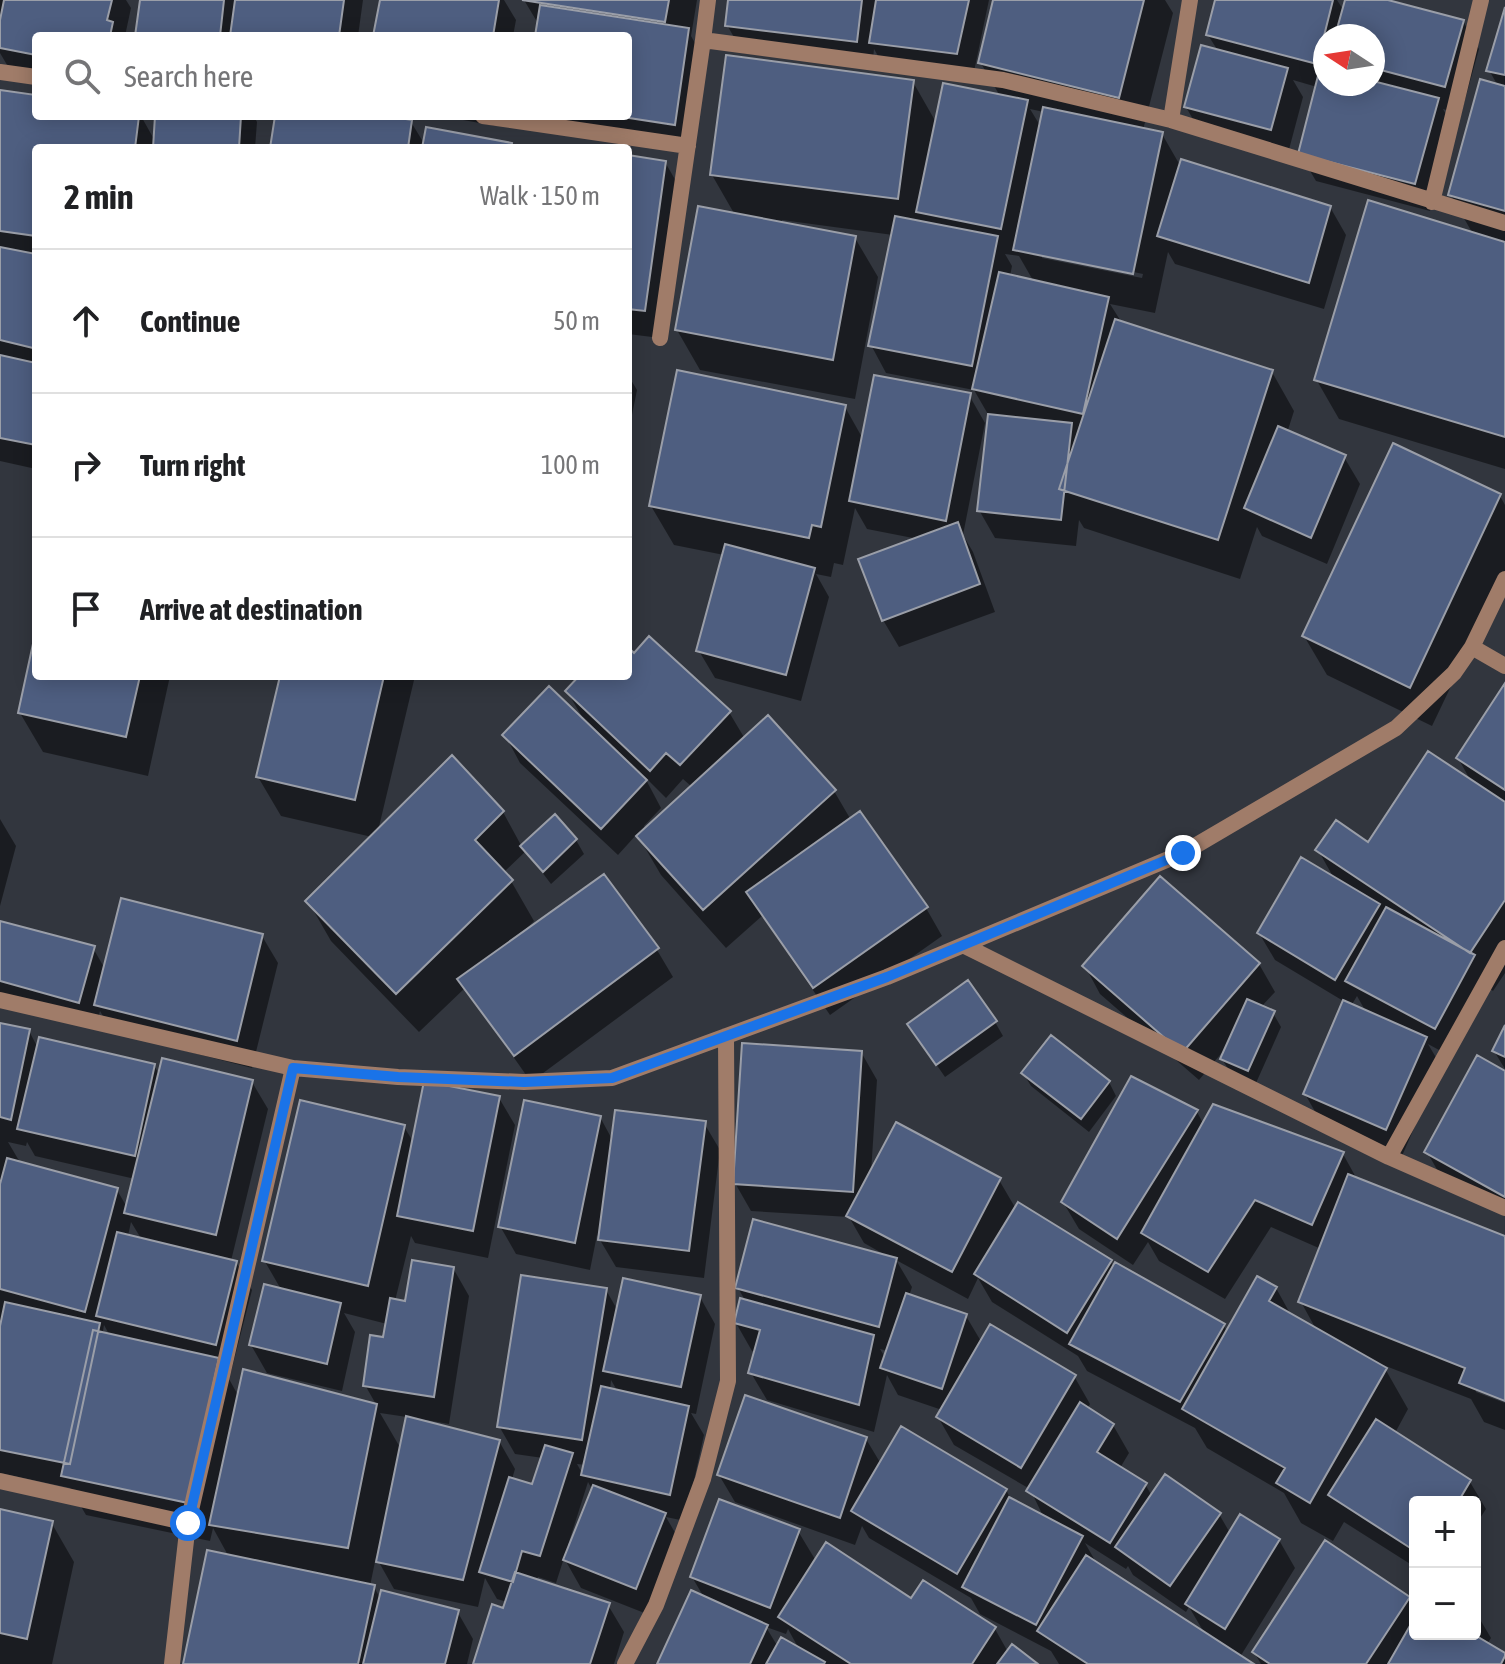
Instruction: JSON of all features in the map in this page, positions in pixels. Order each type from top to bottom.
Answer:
[{"type":"street","points":[[660,338],[708,0]]},
{"type":"street","points":[[1171,120],[1190,0]]},
{"type":"street","points":[[1432,202],[1481,0]]},
{"type":"street","points":[[703,40],[1003,80],[1171,120],[1505,223]]},
{"type":"street","points":[[0,72],[32,76]]},
{"type":"street","points":[[510,120],[688,146]]},
{"type":"street","points":[[0,1000],[293,1068],[398,1077],[524,1082],[612,1078],[887,977],[1183,853],[1396,728],[1454,673],[1472,647],[1505,579]]},
{"type":"street","points":[[1472,647],[1505,666]]},
{"type":"street","points":[[963,945],[1389,1157],[1505,1208]]},
{"type":"street","points":[[1389,1157],[1505,948]]},
{"type":"street","points":[[625,1664],[656,1605],[703,1479],[728,1381],[726,1036]]},
{"type":"street","points":[[172,1664],[188,1523],[293,1068]]},
{"type":"street","points":[[0,1481],[188,1523]]},
{"type":"building","points":[[4,0],[112,0],[107,20],[113,22],[111,32],[32,32],[32,54],[0,48]]},
{"type":"building","points":[[140,0],[224,0],[220,32],[136,32]]},
{"type":"building","points":[[235,0],[344,0],[340,32],[231,32]]},
{"type":"building","points":[[380,0],[499,0],[494,32],[374,32]]},
{"type":"building","points":[[522,0],[669,0],[665,22]]},
{"type":"building","points":[[728,0],[862,0],[857,42],[725,26]]},
{"type":"building","points":[[876,0],[969,0],[957,54],[869,43]]},
{"type":"building","points":[[993,0],[1144,0],[1119,98],[978,63]]},
{"type":"building","points":[[1215,0],[1333,0],[1327,24],[1313,24],[1313,63],[1206,35]]},
{"type":"building","points":[[1345,0],[1388,0],[1464,20],[1445,87],[1385,71],[1385,24],[1338,24]]},
{"type":"building","points":[[540,5],[689,28],[675,125],[632,118],[632,32],[536,32]]},
{"type":"building","points":[[1505,7],[1505,75],[1486,71]]},
{"type":"building","points":[[1201,45],[1288,68],[1271,130],[1184,107]]},
{"type":"building","points":[[726,55],[914,80],[898,199],[710,175]]},
{"type":"building","points":[[1480,79],[1505,86],[1505,211],[1448,195]]},
{"type":"building","points":[[943,83],[1028,100],[1001,229],[916,212]]},
{"type":"building","points":[[1385,84],[1439,98],[1415,184],[1298,154],[1313,95],[1385,96]]},
{"type":"building","points":[[0,90],[32,94],[32,120],[138,120],[136,144],[32,144],[32,235],[0,231]]},
{"type":"building","points":[[1043,107],[1163,132],[1133,274],[1013,250]]},
{"type":"building","points":[[155,120],[241,120],[239,144],[153,144]]},
{"type":"building","points":[[274,120],[412,120],[409,144],[271,144]]},
{"type":"building","points":[[426,127],[512,143],[512,144],[423,144]]},
{"type":"building","points":[[632,156],[666,161],[645,311],[632,309]]},
{"type":"building","points":[[1181,159],[1331,206],[1309,283],[1157,236]]},
{"type":"building","points":[[1368,200],[1505,242],[1505,437],[1314,380]]},
{"type":"building","points":[[698,206],[856,236],[833,360],[675,330]]},
{"type":"building","points":[[895,216],[998,236],[972,366],[868,346]]},
{"type":"building","points":[[0,247],[32,253],[32,348],[0,340]]},
{"type":"building","points":[[999,272],[1109,297],[1083,414],[972,389]]},
{"type":"building","points":[[1115,319],[1273,370],[1218,540],[1059,489]]},
{"type":"building","points":[[0,355],[32,362],[32,444],[0,438]]},
{"type":"building","points":[[677,370],[846,405],[821,527],[812,525],[809,538],[649,506]]},
{"type":"building","points":[[874,375],[971,393],[946,521],[849,501]]},
{"type":"building","points":[[988,414],[1072,423],[1061,520],[977,511]]},
{"type":"building","points":[[1278,426],[1346,455],[1311,538],[1244,508]]},
{"type":"building","points":[[1393,443],[1501,494],[1410,688],[1302,636]]},
{"type":"building","points":[[958,522],[980,584],[882,621],[858,559]]},
{"type":"building","points":[[725,544],[815,568],[786,675],[696,651]]},
{"type":"building","points":[[649,636],[731,711],[680,765],[666,753],[650,771],[565,691],[575,680],[632,680],[632,651],[634,653]]},
{"type":"building","points":[[32,648],[32,680],[139,680],[126,737],[18,713]]},
{"type":"building","points":[[279,680],[383,680],[355,800],[256,777]]},
{"type":"building","points":[[1505,683],[1505,790],[1456,758]]},
{"type":"building","points":[[549,686],[647,780],[601,829],[502,735]]},
{"type":"building","points":[[768,715],[836,790],[703,910],[636,836]]},
{"type":"building","points":[[1428,751],[1505,802],[1505,900],[1470,953],[1315,850],[1336,820],[1368,842]]},
{"type":"building","points":[[452,755],[504,811],[475,840],[513,880],[396,994],[305,901]]},
{"type":"building","points":[[860,811],[928,907],[813,988],[746,892]]},
{"type":"building","points":[[555,814],[577,839],[543,872],[520,846]]},
{"type":"building","points":[[1301,857],[1380,904],[1335,980],[1257,933]]},
{"type":"building","points":[[604,874],[659,948],[514,1056],[457,979]]},
{"type":"building","points":[[1160,876],[1260,963],[1182,1053],[1082,966]]},
{"type":"building","points":[[121,898],[263,934],[237,1041],[94,1005]]},
{"type":"building","points":[[1386,907],[1475,955],[1435,1029],[1345,981]]},
{"type":"building","points":[[0,921],[95,946],[79,1003],[0,981]]},
{"type":"building","points":[[968,980],[997,1021],[936,1065],[907,1024]]},
{"type":"building","points":[[1247,999],[1275,1011],[1248,1071],[1220,1059]]},
{"type":"building","points":[[1343,1000],[1427,1037],[1386,1130],[1303,1094]]},
{"type":"building","points":[[0,1023],[30,1029],[11,1120],[0,1117]]},
{"type":"building","points":[[1505,1025],[1505,1057],[1492,1051]]},
{"type":"building","points":[[1051,1035],[1110,1081],[1081,1119],[1021,1073]]},
{"type":"building","points":[[39,1037],[155,1064],[135,1156],[17,1129]]},
{"type":"building","points":[[742,1043],[862,1051],[853,1192],[733,1184]]},
{"type":"building","points":[[1477,1055],[1505,1071],[1505,1197],[1424,1152]]},
{"type":"building","points":[[162,1058],[253,1080],[216,1235],[124,1213]]},
{"type":"building","points":[[1131,1076],[1198,1110],[1117,1239],[1061,1202]]},
{"type":"building","points":[[424,1081],[500,1096],[473,1231],[397,1216]]},
{"type":"building","points":[[300,1100],[405,1125],[368,1286],[262,1261]]},
{"type":"building","points":[[524,1100],[601,1116],[575,1243],[498,1227]]},
{"type":"building","points":[[1213,1104],[1344,1152],[1312,1225],[1255,1200],[1208,1272],[1141,1233]]},
{"type":"building","points":[[615,1110],[706,1121],[689,1251],[598,1240]]},
{"type":"building","points":[[896,1122],[1001,1178],[952,1272],[846,1216]]},
{"type":"building","points":[[7,1158],[118,1188],[85,1312],[0,1289],[0,1184]]},
{"type":"building","points":[[1348,1174],[1505,1236],[1505,1401],[1459,1383],[1465,1368],[1298,1302]]},
{"type":"building","points":[[1018,1202],[1112,1260],[1067,1333],[974,1274]]},
{"type":"building","points":[[753,1219],[897,1258],[879,1327],[735,1288]]},
{"type":"building","points":[[117,1232],[237,1261],[216,1345],[96,1316]]},
{"type":"building","points":[[412,1260],[454,1267],[434,1397],[363,1386],[370,1335],[383,1337],[390,1298],[405,1301]]},
{"type":"building","points":[[1115,1262],[1225,1324],[1180,1402],[1069,1344]]},
{"type":"building","points":[[521,1275],[607,1288],[582,1440],[497,1427]]},
{"type":"building","points":[[1257,1276],[1277,1287],[1269,1301],[1387,1368],[1310,1503],[1276,1483],[1285,1468],[1182,1409]]},
{"type":"building","points":[[623,1278],[701,1295],[681,1387],[603,1371]]},
{"type":"building","points":[[264,1284],[341,1303],[327,1364],[249,1345]]},
{"type":"building","points":[[906,1293],[967,1314],[942,1389],[880,1368]]},
{"type":"building","points":[[740,1298],[874,1335],[859,1405],[748,1373],[760,1330],[734,1323]]},
{"type":"building","points":[[5,1302],[100,1323],[70,1464],[0,1450],[0,1326]]},
{"type":"building","points":[[990,1324],[1076,1375],[1021,1468],[936,1417]]},
{"type":"building","points":[[93,1330],[219,1358],[188,1503],[61,1476]]},
{"type":"building","points":[[243,1369],[377,1404],[348,1548],[209,1525]]},
{"type":"building","points":[[601,1386],[689,1406],[670,1495],[581,1475]]},
{"type":"building","points":[[745,1395],[867,1437],[840,1518],[717,1475]]},
{"type":"building","points":[[1080,1402],[1114,1424],[1097,1452],[1147,1483],[1110,1543],[1026,1491]]},
{"type":"building","points":[[406,1416],[500,1440],[463,1580],[376,1562]]},
{"type":"building","points":[[1376,1419],[1471,1480],[1462,1496],[1409,1496],[1409,1547],[1328,1495]]},
{"type":"building","points":[[901,1426],[1007,1489],[957,1574],[851,1511]]},
{"type":"building","points":[[545,1445],[573,1453],[540,1556],[522,1551],[513,1582],[479,1572],[509,1477],[532,1484]]},
{"type":"building","points":[[1165,1474],[1221,1513],[1170,1586],[1115,1547]]},
{"type":"building","points":[[593,1485],[666,1513],[636,1589],[563,1560]]},
{"type":"building","points":[[1009,1497],[1083,1536],[1036,1625],[962,1587]]},
{"type":"building","points":[[719,1499],[800,1529],[770,1608],[690,1577]]},
{"type":"building","points":[[0,1509],[53,1521],[27,1639],[0,1633]]},
{"type":"building","points":[[1240,1514],[1280,1539],[1225,1629],[1185,1604]]},
{"type":"building","points":[[1325,1540],[1409,1596],[1366,1664],[1270,1664],[1252,1652]]},
{"type":"building","points":[[826,1542],[911,1598],[923,1580],[996,1627],[972,1664],[851,1664],[778,1617]]},
{"type":"building","points":[[207,1550],[375,1585],[358,1664],[183,1664]]},
{"type":"building","points":[[1086,1555],[1254,1664],[1088,1664],[1037,1631]]},
{"type":"building","points":[[515,1572],[610,1603],[590,1664],[473,1664],[492,1604],[503,1608]]},
{"type":"building","points":[[381,1590],[459,1610],[445,1664],[363,1664]]},
{"type":"building","points":[[691,1590],[768,1625],[750,1664],[657,1664]]},
{"type":"building","points":[[1409,1627],[1409,1640],[1481,1639],[1505,1653],[1501,1664],[1388,1664]]},
{"type":"building","points":[[781,1637],[825,1662],[824,1664],[766,1664]]},
{"type":"building","points":[[1012,1644],[1038,1664],[997,1664]]},
{"type":"route","points":[[188,1523],[293,1068],[398,1077],[524,1082],[612,1078],[887,977],[1183,853]]}]
